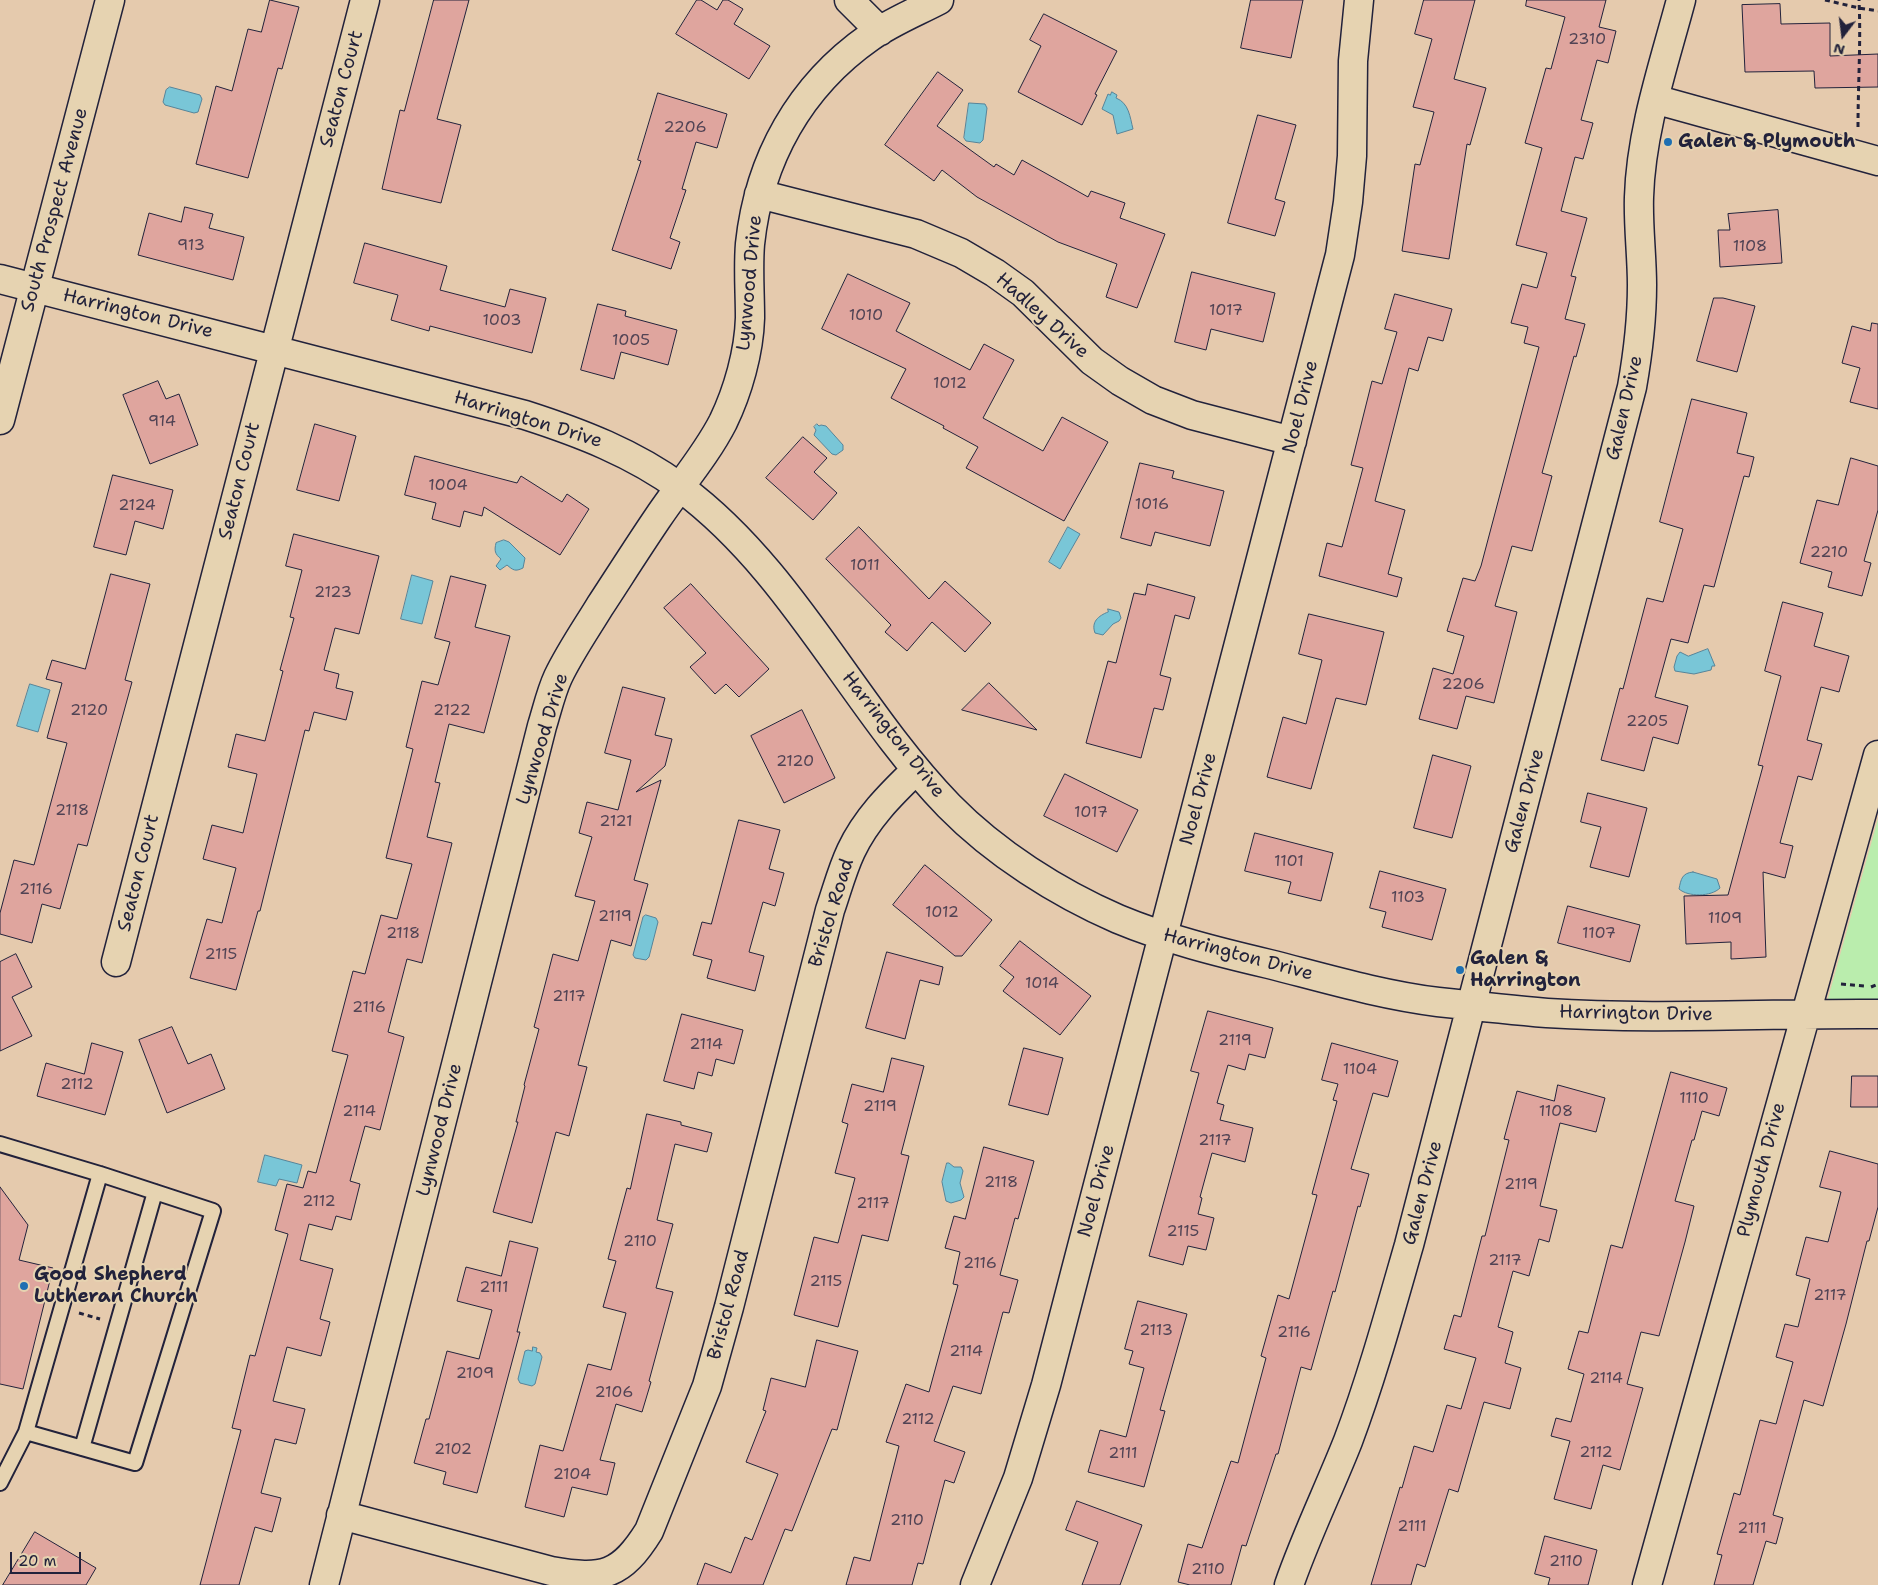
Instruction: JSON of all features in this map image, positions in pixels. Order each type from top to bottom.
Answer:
[{"type":"street","name":"South Prospect Avenue","points":[[0,420],[110,0]]},
{"type":"street","name":"Seaton Court","points":[[116,962],[365,0]]},
{"type":"street","points":[[849,0],[880,31]]},
{"type":"street","name":"Lynwood Drive","points":[[324,1585],[540,736],[558,678],[604,600],[658,518],[699,462],[723,422],[736,390],[745,357],[750,321],[750,245],[759,194],[768,165],[788,125],[812,90],[843,58],[880,31],[939,0]]},
{"type":"street","name":"Noel Drive","points":[[975,1585],[1018,1478],[1046,1385],[1340,254],[1348,202],[1352,156],[1353,61],[1359,0]]},
{"type":"street","name":"Galen Drive","points":[[1289,1585],[1299,1555],[1347,1442],[1378,1356],[1472,1006],[1632,387],[1640,341],[1642,285],[1639,197],[1643,156],[1654,99],[1681,0]]},
{"type":"street","points":[[1654,99],[1878,160]]},
{"type":"street","name":"Hadley Drive","points":[[759,194],[916,234],[961,253],[995,273],[1023,293],[1092,361],[1120,381],[1154,400],[1192,415],[1292,441]]},
{"type":"street","name":"Harrington Drive","points":[[0,279],[525,415],[580,432],[650,467],[680,487],[715,516],[746,547],[790,601],[895,745],[952,809],[1005,854],[1060,890],[1117,918],[1163,936],[1220,952],[1367,988],[1472,1006],[1548,1013],[1648,1015],[1878,1014]]},
{"type":"street","name":"Plymouth Drive","points":[[1647,1585],[1878,754]]},
{"type":"street","name":"Bristol Road","points":[[341,1515],[552,1571],[580,1576],[596,1575],[613,1570],[630,1558],[638,1548],[649,1531],[706,1386],[732,1297],[830,910],[851,852],[870,819],[885,800],[916,770]]},
{"type":"lane","points":[[0,1144],[100,1174],[213,1212],[135,1463],[26,1432]]},
{"type":"lane","points":[[0,1483],[26,1432],[100,1174]]},
{"type":"lane","points":[[82,1448],[155,1192]]},
{"type":"path","points":[[1825,0],[1878,11]]},
{"type":"path","points":[[1858,127],[1859,0]]},
{"type":"path","points":[[1839,984],[1873,987],[1878,984]]},
{"type":"green space","points":[[1878,819],[1878,1002],[1827,1002]]},
{"type":"water","points":[[170,87],[200,95],[202,99],[198,112],[194,113],[165,105],[163,102],[166,90]]},
{"type":"water","points":[[1112,92],[1117,95],[1116,98],[1124,103],[1130,115],[1133,129],[1117,134],[1113,115],[1102,109],[1108,94],[1110,95]]},
{"type":"water","points":[[969,103],[985,104],[987,108],[983,140],[980,143],[966,141],[964,138]]},
{"type":"water","points":[[817,424],[819,426],[826,426],[843,445],[843,450],[836,455],[832,454],[814,435],[816,430],[814,427]]},
{"type":"water","points":[[1068,527],[1080,534],[1060,569],[1049,562]]},
{"type":"water","points":[[504,540],[509,542],[525,558],[523,568],[514,570],[507,565],[500,570],[496,566],[501,559],[497,556],[496,543]]},
{"type":"water","points":[[412,575],[433,581],[422,624],[401,619]]},
{"type":"water","points":[[1108,609],[1119,612],[1121,618],[1103,635],[1095,633],[1095,623],[1101,615],[1108,612]]},
{"type":"water","points":[[1708,649],[1715,666],[1712,666],[1711,670],[1694,674],[1675,671],[1674,667],[1680,652],[1688,656]]},
{"type":"water","points":[[30,684],[50,690],[38,732],[17,726]]},
{"type":"water","points":[[1693,872],[1717,879],[1720,888],[1711,893],[1700,895],[1683,892],[1679,889],[1680,882],[1686,874]]},
{"type":"water","points":[[646,915],[656,918],[658,922],[649,957],[646,960],[635,958],[633,955],[643,917]]},
{"type":"water","points":[[265,1155],[302,1165],[297,1183],[279,1179],[276,1186],[258,1182]]},
{"type":"water","points":[[947,1163],[954,1167],[961,1167],[963,1171],[960,1183],[964,1197],[951,1203],[946,1201],[942,1182]]},
{"type":"water","points":[[533,1347],[537,1348],[536,1352],[540,1353],[542,1357],[535,1384],[532,1386],[520,1383],[518,1379],[525,1351],[532,1351]]},
{"type":"building","points":[[270,0],[299,7],[282,69],[278,68],[248,178],[196,164],[216,86],[232,91],[248,29],[261,32]]},
{"type":"building","points":[[434,0],[469,0],[437,119],[461,125],[441,203],[382,189],[400,110],[404,111]]},
{"type":"building","points":[[697,0],[701,0],[717,10],[723,0],[728,0],[743,9],[734,24],[770,46],[749,79],[676,34]]},
{"type":"building","points":[[1251,0],[1303,0],[1291,58],[1241,48]]},
{"type":"building","points":[[1424,0],[1475,0],[1454,79],[1486,88],[1470,145],[1467,144],[1449,259],[1402,251],[1415,164],[1420,165],[1434,112],[1413,107],[1432,39],[1415,34]]},
{"type":"building","points":[[1527,0],[1606,0],[1599,27],[1616,31],[1608,63],[1597,60],[1581,120],[1593,123],[1583,159],[1575,157],[1561,211],[1587,218],[1571,276],[1576,277],[1565,319],[1585,324],[1576,357],[1574,356],[1542,473],[1552,476],[1532,551],[1512,546],[1495,606],[1517,612],[1494,703],[1466,696],[1457,729],[1419,719],[1433,668],[1453,674],[1464,636],[1447,631],[1463,578],[1475,581],[1481,566],[1539,347],[1524,343],[1528,327],[1511,323],[1522,284],[1537,288],[1547,253],[1516,245],[1542,148],[1525,143],[1546,68],[1551,69],[1565,17],[1526,6]]},
{"type":"building","points":[[1780,4],[1781,24],[1830,23],[1830,56],[1878,54],[1878,87],[1815,88],[1814,71],[1745,72],[1742,5]]},
{"type":"building","points":[[1044,14],[1117,51],[1095,94],[1097,95],[1082,125],[1018,92],[1041,46],[1030,40]]},
{"type":"building","points":[[938,72],[963,90],[937,126],[994,167],[996,164],[1014,175],[1022,160],[1088,197],[1091,191],[1125,203],[1120,218],[1165,234],[1137,308],[1106,297],[1117,264],[1058,242],[977,197],[942,170],[934,181],[885,145]]},
{"type":"building","points":[[658,93],[727,114],[717,148],[696,142],[682,189],[686,190],[670,238],[680,242],[671,269],[612,250],[641,161],[638,160]]},
{"type":"building","points":[[1258,115],[1296,125],[1275,199],[1285,202],[1275,236],[1228,223]]},
{"type":"building","points":[[185,207],[213,214],[209,228],[244,237],[233,280],[138,255],[149,213],[181,222]]},
{"type":"building","points":[[1778,210],[1782,263],[1720,267],[1718,230],[1730,230],[1728,214]]},
{"type":"building","points":[[365,243],[447,266],[440,290],[505,307],[510,289],[546,298],[532,353],[430,326],[429,331],[391,320],[398,295],[354,283]]},
{"type":"building","points":[[1192,272],[1275,293],[1263,342],[1211,329],[1206,350],[1175,342]]},
{"type":"building","points":[[848,274],[910,303],[896,331],[970,370],[984,344],[1014,360],[983,418],[1043,451],[1062,417],[1108,442],[1064,521],[966,468],[978,447],[943,428],[944,426],[891,398],[906,369],[822,329]]},
{"type":"building","points":[[1395,294],[1452,309],[1443,341],[1428,337],[1418,371],[1409,368],[1375,501],[1405,510],[1388,574],[1402,578],[1397,597],[1319,576],[1327,543],[1342,547],[1363,468],[1351,465],[1372,381],[1382,384],[1397,332],[1385,329]]},
{"type":"building","points":[[1714,298],[1723,298],[1755,306],[1737,372],[1697,361]]},
{"type":"building","points":[[598,304],[626,311],[625,316],[677,330],[668,365],[621,352],[614,379],[581,370]]},
{"type":"building","points":[[1872,323],[1878,324],[1878,409],[1850,402],[1860,368],[1842,363],[1852,326],[1870,331]]},
{"type":"building","points":[[158,381],[166,399],[179,394],[198,445],[150,464],[123,395]]},
{"type":"building","points":[[1692,399],[1747,413],[1737,453],[1754,457],[1749,477],[1744,476],[1714,587],[1704,585],[1688,643],[1671,639],[1655,697],[1688,706],[1678,744],[1653,737],[1644,771],[1601,760],[1620,688],[1623,689],[1647,598],[1663,602],[1683,529],[1660,522]]},
{"type":"building","points":[[315,424],[356,436],[339,501],[297,490]]},
{"type":"building","points":[[803,437],[827,458],[814,472],[837,493],[813,520],[766,478]]},
{"type":"building","points":[[415,456],[517,483],[521,476],[562,502],[567,494],[589,509],[560,555],[484,507],[482,516],[464,511],[460,527],[432,519],[436,503],[405,495]]},
{"type":"building","points":[[1851,458],[1878,466],[1878,510],[1864,561],[1871,563],[1862,596],[1828,587],[1832,572],[1800,563],[1817,500],[1838,505]]},
{"type":"building","points":[[1140,463],[1174,471],[1172,478],[1224,491],[1210,546],[1155,532],[1151,546],[1121,538]]},
{"type":"building","points":[[113,475],[173,490],[163,529],[135,521],[126,555],[94,547]]},
{"type":"building","points":[[859,527],[929,599],[945,581],[991,623],[965,652],[932,622],[907,651],[885,632],[891,625],[826,559]]},
{"type":"building","points":[[294,534],[379,556],[359,634],[335,628],[324,670],[339,674],[336,688],[353,692],[346,720],[314,712],[309,731],[305,730],[260,911],[258,911],[236,990],[190,978],[207,919],[222,923],[236,868],[203,859],[212,825],[243,833],[257,774],[228,767],[236,734],[265,741],[283,671],[280,670],[294,618],[290,617],[302,570],[286,566]]},
{"type":"building","points":[[111,574],[150,584],[125,680],[132,682],[87,846],[78,844],[60,909],[42,904],[32,943],[0,934],[0,913],[14,860],[34,865],[67,743],[47,738],[62,683],[46,679],[52,660],[85,669]]},
{"type":"building","points":[[451,576],[486,585],[475,627],[510,636],[484,733],[449,724],[435,782],[440,783],[427,837],[452,843],[422,963],[407,959],[388,1032],[404,1037],[380,1130],[365,1126],[350,1181],[360,1184],[351,1220],[336,1216],[332,1230],[309,1224],[300,1260],[333,1269],[320,1319],[330,1322],[321,1356],[287,1347],[273,1401],[305,1409],[296,1444],[275,1439],[261,1493],[281,1498],[272,1532],[255,1527],[239,1585],[200,1585],[241,1430],[232,1428],[250,1355],[255,1356],[288,1234],[275,1230],[287,1184],[303,1188],[308,1171],[316,1173],[348,1055],[332,1051],[353,971],[365,974],[381,915],[397,919],[412,864],[386,858],[413,749],[406,747],[422,681],[438,685],[450,642],[435,638]]},
{"type":"building","points":[[691,584],[769,669],[739,697],[726,684],[715,694],[690,667],[706,653],[664,608]]},
{"type":"building","points":[[1148,584],[1195,597],[1189,619],[1175,615],[1160,675],[1171,678],[1163,710],[1154,708],[1141,758],[1086,743],[1108,661],[1116,663],[1134,593],[1145,595]]},
{"type":"building","points":[[1783,602],[1823,613],[1814,646],[1849,656],[1839,692],[1821,687],[1807,740],[1822,744],[1812,780],[1798,776],[1780,843],[1793,846],[1785,878],[1763,872],[1766,957],[1731,959],[1731,942],[1686,944],[1684,896],[1728,895],[1763,766],[1758,765],[1781,676],[1765,671]]},
{"type":"building","points":[[1309,614],[1384,632],[1366,705],[1336,698],[1311,789],[1267,777],[1283,717],[1306,724],[1322,660],[1299,654]]},
{"type":"building","points":[[989,683],[1037,730],[962,710]]},
{"type":"building","points":[[623,687],[665,698],[655,735],[672,739],[665,766],[636,792],[661,780],[634,880],[648,884],[631,946],[611,940],[578,1065],[587,1067],[569,1136],[556,1132],[532,1223],[493,1212],[518,1122],[516,1122],[524,1085],[539,1029],[534,1027],[553,954],[578,961],[595,901],[575,896],[592,837],[579,833],[587,802],[618,810],[631,760],[605,753]]},
{"type":"building","points":[[802,710],[835,778],[784,803],[751,736]]},
{"type":"building","points":[[1433,755],[1471,766],[1452,838],[1414,828]]},
{"type":"building","points":[[1065,774],[1138,810],[1117,852],[1044,816]]},
{"type":"building","points":[[1588,793],[1647,808],[1629,877],[1590,867],[1601,827],[1581,822]]},
{"type":"building","points":[[739,820],[780,830],[769,869],[784,873],[775,906],[763,902],[749,952],[764,956],[755,991],[707,978],[712,960],[693,955],[702,922],[711,924]]},
{"type":"building","points":[[1255,833],[1333,853],[1321,901],[1288,893],[1291,882],[1245,871]]},
{"type":"building","points":[[925,865],[992,920],[962,956],[955,956],[893,905]]},
{"type":"building","points":[[1380,871],[1446,889],[1432,940],[1382,927],[1386,912],[1370,908]]},
{"type":"building","points":[[1568,906],[1640,925],[1630,962],[1558,943]]},
{"type":"building","points":[[1020,941],[1091,996],[1060,1035],[1003,991],[1014,977],[1000,966]]},
{"type":"building","points":[[887,952],[943,967],[939,985],[920,980],[905,1039],[866,1028]]},
{"type":"building","points":[[16,954],[32,987],[12,997],[32,1036],[0,1051],[0,962]]},
{"type":"building","points":[[1208,1011],[1273,1028],[1265,1058],[1249,1054],[1245,1070],[1228,1065],[1217,1103],[1224,1105],[1220,1120],[1253,1128],[1245,1162],[1212,1153],[1200,1197],[1202,1198],[1198,1214],[1214,1218],[1206,1250],[1188,1246],[1183,1265],[1149,1256],[1199,1073],[1191,1071]]},
{"type":"building","points":[[682,1014],[743,1030],[734,1064],[716,1059],[712,1076],[698,1072],[694,1089],[664,1081]]},
{"type":"building","points":[[172,1027],[188,1064],[211,1054],[225,1089],[167,1113],[139,1040]]},
{"type":"building","points":[[92,1043],[123,1052],[105,1115],[37,1096],[46,1063],[84,1074]]},
{"type":"building","points":[[1332,1043],[1398,1061],[1388,1097],[1373,1093],[1351,1169],[1369,1174],[1360,1207],[1358,1206],[1335,1292],[1333,1291],[1311,1370],[1301,1367],[1278,1454],[1276,1454],[1246,1546],[1242,1545],[1231,1585],[1190,1585],[1178,1582],[1188,1544],[1202,1548],[1231,1461],[1238,1463],[1266,1358],[1261,1356],[1278,1295],[1289,1299],[1317,1195],[1312,1194],[1337,1101],[1333,1100],[1338,1084],[1322,1080]]},
{"type":"building","points":[[1024,1048],[1063,1058],[1048,1115],[1009,1105]]},
{"type":"building","points":[[892,1058],[924,1066],[901,1154],[909,1156],[888,1241],[862,1235],[838,1327],[794,1315],[814,1237],[838,1243],[855,1178],[835,1173],[848,1124],[842,1122],[852,1084],[883,1092]]},
{"type":"building","points":[[1671,1072],[1727,1088],[1719,1116],[1702,1111],[1694,1140],[1692,1140],[1675,1201],[1694,1206],[1685,1242],[1659,1336],[1641,1332],[1627,1384],[1643,1388],[1620,1470],[1603,1465],[1591,1509],[1554,1499],[1570,1441],[1551,1436],[1556,1418],[1571,1422],[1584,1374],[1568,1369],[1579,1331],[1588,1333],[1611,1245],[1622,1248]]},
{"type":"building","points":[[1852,1076],[1878,1076],[1878,1107],[1851,1107]]},
{"type":"building","points":[[1558,1085],[1605,1098],[1596,1132],[1560,1123],[1540,1206],[1557,1210],[1549,1242],[1539,1239],[1529,1276],[1513,1271],[1498,1327],[1513,1332],[1505,1363],[1521,1368],[1510,1409],[1484,1402],[1458,1492],[1449,1489],[1425,1567],[1417,1564],[1411,1585],[1371,1585],[1414,1446],[1433,1452],[1447,1405],[1461,1409],[1476,1358],[1444,1349],[1454,1315],[1461,1317],[1482,1236],[1485,1236],[1509,1140],[1504,1139],[1517,1091],[1554,1101]]},
{"type":"building","points":[[647,1114],[681,1122],[681,1125],[712,1133],[707,1152],[675,1144],[657,1220],[673,1224],[656,1288],[673,1292],[642,1412],[616,1404],[600,1460],[615,1463],[607,1495],[572,1487],[564,1517],[525,1507],[540,1445],[563,1451],[588,1364],[611,1370],[626,1313],[603,1307],[616,1261],[608,1259],[627,1188],[630,1189]]},
{"type":"building","points":[[984,1147],[1034,1161],[1018,1219],[1015,1218],[1000,1275],[1018,1280],[1009,1313],[1003,1312],[981,1394],[953,1386],[934,1441],[965,1452],[954,1483],[945,1480],[923,1564],[918,1563],[912,1585],[846,1585],[854,1557],[870,1561],[899,1446],[886,1442],[906,1384],[929,1392],[958,1285],[953,1284],[960,1252],[945,1248],[954,1216],[965,1219]]},
{"type":"building","points":[[1830,1151],[1878,1164],[1878,1207],[1869,1241],[1867,1241],[1823,1406],[1804,1400],[1773,1515],[1783,1518],[1776,1544],[1766,1541],[1753,1585],[1714,1585],[1722,1555],[1717,1554],[1734,1493],[1740,1495],[1760,1420],[1776,1424],[1793,1362],[1776,1357],[1785,1324],[1798,1327],[1810,1279],[1796,1275],[1806,1237],[1828,1242],[1841,1192],[1820,1187]]},
{"type":"building","name":"Good Shepherd Lutheran Church","points":[[0,1187],[28,1225],[19,1260],[53,1268],[23,1389],[0,1384]]},
{"type":"building","points":[[510,1241],[538,1248],[517,1332],[520,1332],[477,1493],[443,1484],[446,1472],[414,1463],[426,1419],[429,1419],[447,1351],[479,1359],[492,1310],[457,1301],[466,1267],[501,1276]]},
{"type":"building","points":[[1138,1301],[1187,1314],[1160,1410],[1165,1411],[1144,1487],[1088,1472],[1100,1430],[1126,1437],[1144,1368],[1129,1364],[1133,1351],[1125,1349]]},
{"type":"building","points":[[817,1340],[858,1351],[837,1430],[832,1429],[792,1531],[785,1529],[763,1585],[697,1585],[705,1563],[731,1573],[745,1537],[752,1540],[778,1474],[746,1462],[766,1411],[763,1410],[771,1378],[805,1387]]},
{"type":"building","points":[[1077,1501],[1142,1525],[1120,1585],[1082,1585],[1098,1542],[1066,1530]]},
{"type":"building","points":[[35,1532],[96,1568],[86,1585],[3,1585]]},
{"type":"building","points":[[1545,1536],[1597,1550],[1588,1585],[1548,1585],[1550,1578],[1535,1574]]},
{"type":"place","name":"Galen & Plymouth","points":[[1668,142]]},
{"type":"place","name":"Galen & Harrington","points":[[1460,970]]},
{"type":"place","name":"Good Shepherd Lutheran Church","points":[[24,1286]]}]
